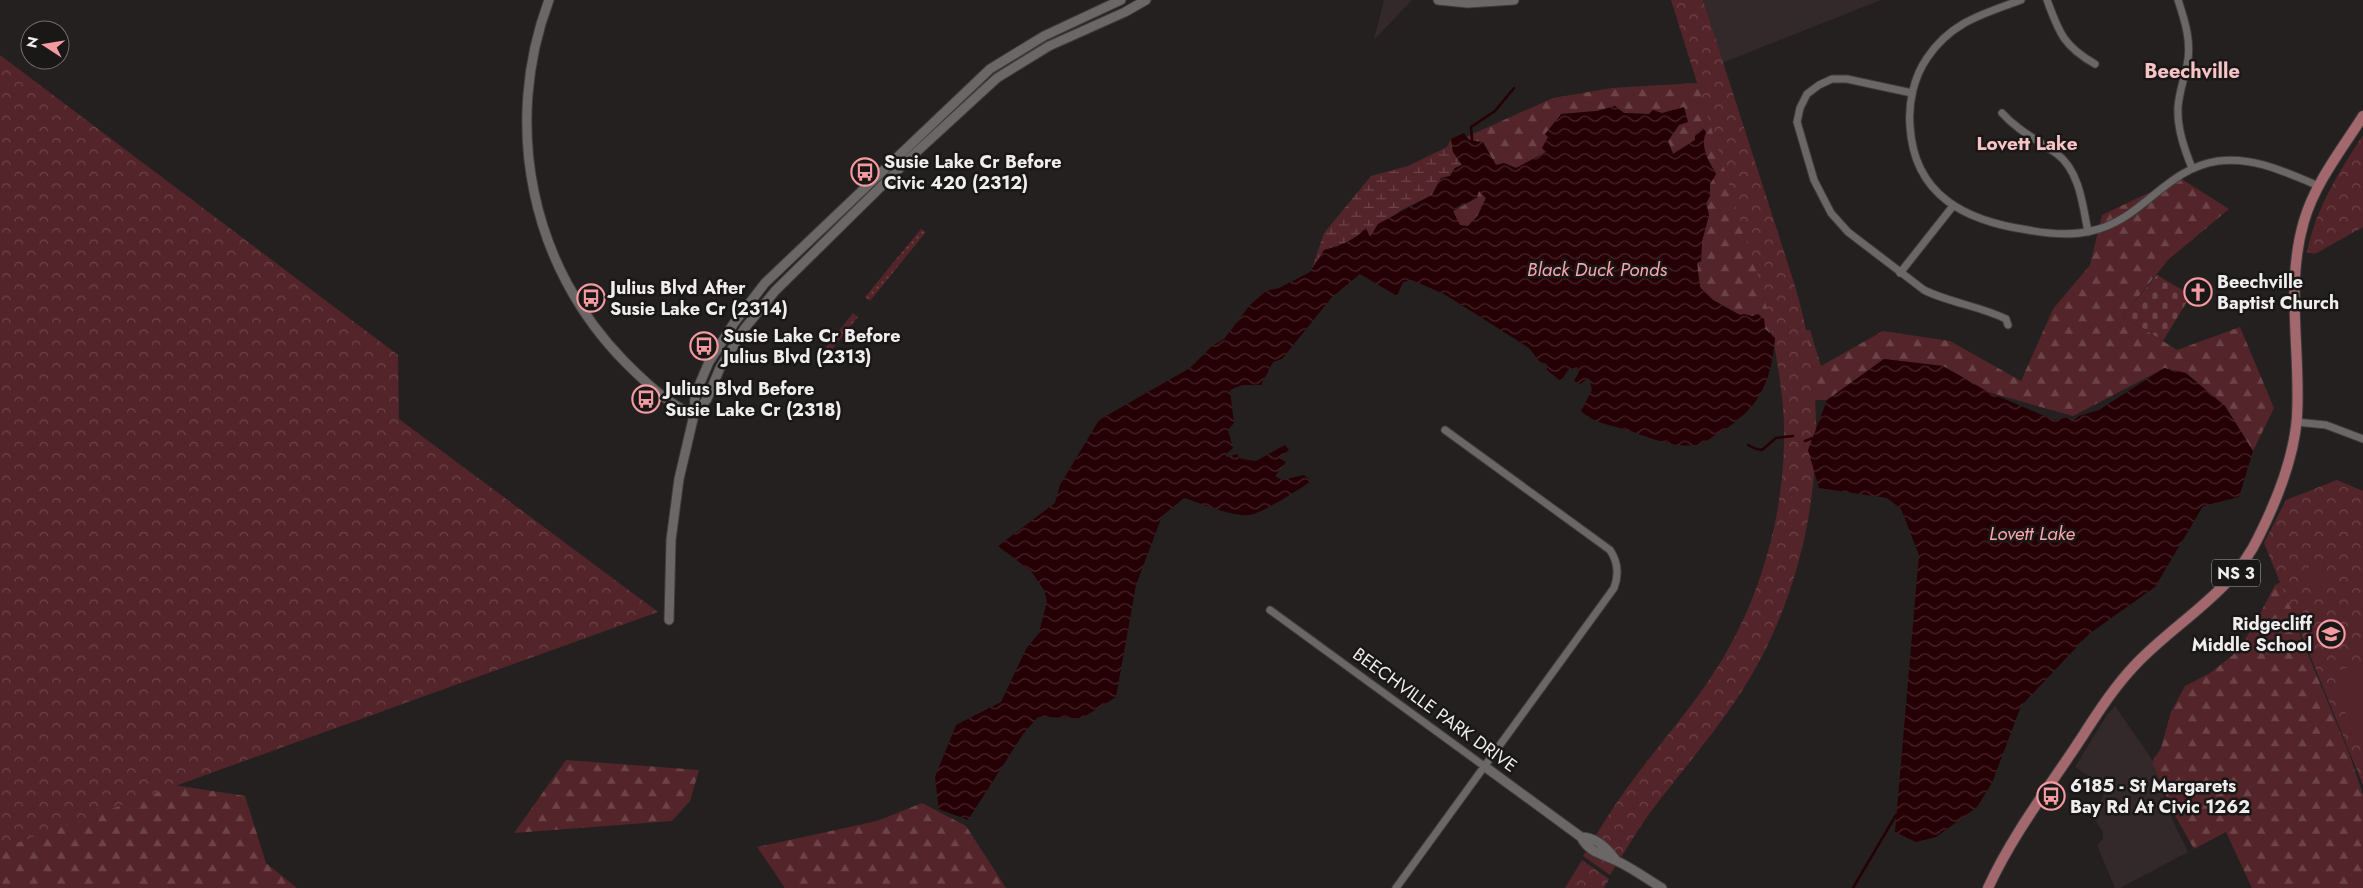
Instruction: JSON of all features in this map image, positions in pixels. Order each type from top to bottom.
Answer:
[{"type":"main road","name":"NS 3","points":[[1988,888],[2024,822],[2123,678],[2153,648],[2219,591],[2244,561],[2260,536],[2293,447],[2296,422],[2294,326],[2296,258],[2304,221],[2319,186],[2363,116]]},
{"type":"street","points":[[549,0],[531,64],[526,121],[531,178],[545,234],[569,287],[601,335],[651,386],[673,403],[694,415]]},
{"type":"street","points":[[669,620],[671,540],[679,478],[694,415],[695,395],[709,362],[734,323],[765,283],[990,69],[1044,36],[1121,0]]},
{"type":"street","points":[[694,415],[707,399],[720,368],[746,328],[775,291],[968,104],[997,78],[1049,46],[1125,12],[1146,0]]},
{"type":"street","points":[[1438,0],[1468,4],[1514,0]]},
{"type":"street","points":[[2021,0],[1964,23],[1941,39],[1924,63],[1912,93],[1909,120],[1916,156],[1930,183],[1953,206],[1974,218],[2007,227],[2059,235],[2088,232],[2118,222],[2171,179],[2192,168],[2217,161],[2248,161],[2270,167],[2319,186]]},
{"type":"street","points":[[2047,0],[2064,40],[2076,52],[2094,64]]},
{"type":"street","points":[[2178,0],[2186,25],[2188,49],[2178,106],[2179,121],[2183,143],[2192,168]]},
{"type":"street","points":[[1912,93],[1847,79],[1832,79],[1811,91],[1802,103],[1798,117],[1799,132],[1817,188],[1826,206],[1848,232],[1900,273],[1936,297],[1991,312],[2006,319],[2008,325]]},
{"type":"street","points":[[2002,113],[2014,127],[2058,155],[2071,170],[2077,185],[2088,232]]},
{"type":"street","points":[[1900,273],[1953,206]]},
{"type":"street","points":[[2296,422],[2326,425],[2363,439]]},
{"type":"street","points":[[1396,888],[1614,588],[1617,568],[1610,550],[1445,430]]},
{"type":"street","name":"BEECHVILLE PARK DRIVE","points":[[1270,610],[1581,837],[1585,845],[1604,857],[1615,860],[1662,888]]},
{"type":"shaded area","points":[[1384,0],[1412,0],[1374,40]]},
{"type":"shaded area","points":[[1703,0],[1881,0],[1722,63]]},
{"type":"shaded area","points":[[2115,706],[2151,758],[2172,819],[2188,852],[2120,888],[2115,888],[2097,845],[2103,839],[2103,832],[2094,818],[2106,788],[2075,767],[2107,715]]},
{"type":"green space","points":[[1671,0],[1703,0],[1795,286],[1808,338],[1814,391],[1816,445],[1811,498],[1802,550],[1786,601],[1765,651],[1728,712],[1649,814],[1610,875],[1583,856],[1624,792],[1706,684],[1734,638],[1762,572],[1772,538],[1783,467],[1782,397],[1775,346],[1764,296]]},
{"type":"green space","points":[[0,55],[398,355],[399,419],[658,612],[0,849]]},
{"type":"green space","points":[[1697,83],[1758,267],[1776,328],[1770,333],[1765,329],[1764,319],[1744,314],[1740,315],[1713,300],[1700,288],[1697,263],[1701,261],[1702,241],[1709,215],[1706,204],[1710,196],[1710,184],[1716,174],[1706,157],[1703,140],[1695,140],[1673,154],[1668,141],[1679,125],[1653,110],[1650,114],[1624,113],[1615,106],[1597,111],[1561,114],[1548,137],[1546,152],[1516,168],[1504,163],[1496,165],[1490,155],[1466,137],[1553,98],[1612,88]]},
{"type":"green space","points":[[2363,135],[2363,227],[2315,254],[2307,252],[2322,205]]},
{"type":"green space","points":[[1451,139],[1453,152],[1462,165],[1455,168],[1450,176],[1441,178],[1432,195],[1401,210],[1369,237],[1366,228],[1352,239],[1325,250],[1312,268],[1324,233],[1371,176],[1408,166],[1447,147]]},
{"type":"green space","points":[[2180,178],[2229,209],[2168,260],[2123,316],[2177,350],[2240,327],[2274,408],[2253,451],[2225,406],[2165,368],[2073,416],[1988,392],[1943,366],[1884,359],[1827,400],[1806,400],[1798,330],[1810,330],[1821,366],[1883,331],[1950,341],[2021,381],[2053,309],[2090,265],[2102,215]]},
{"type":"green space","points":[[1479,190],[1486,198],[1478,215],[1468,227],[1459,225],[1453,211],[1477,198]]},
{"type":"green space","points":[[921,229],[926,232],[870,301],[865,297]]},
{"type":"green space","points":[[2157,275],[2191,295],[2163,341],[2123,316]]},
{"type":"green space","points":[[853,313],[858,317],[821,363],[817,359]]},
{"type":"green space","points":[[0,419],[116,776],[245,796],[266,863],[297,888],[0,888]]},
{"type":"green space","name":"Ridgecliff Middle School","points":[[2337,480],[2363,491],[2363,785],[2264,543],[2286,500]]},
{"type":"green space","points":[[2310,558],[2325,560],[2322,587],[2307,586]]},
{"type":"green space","points":[[2287,579],[2300,635],[2349,753],[2363,795],[2363,888],[2252,888],[2226,832],[2194,849],[2172,810],[2152,762],[2161,748],[2171,712],[2185,686],[2210,673],[2233,655],[2252,629],[2275,585]]},
{"type":"green space","points":[[2363,663],[2363,727],[2351,730],[2333,672]]},
{"type":"green space","points":[[566,760],[699,770],[690,801],[672,821],[514,833]]},
{"type":"green space","points":[[922,803],[966,826],[1006,888],[785,888],[757,847],[877,821]]},
{"type":"green space","points":[[1582,860],[1609,879],[1604,888],[1565,888]]},
{"type":"water","name":"Black Duck Ponds","points":[[1615,106],[1624,113],[1649,114],[1653,110],[1662,113],[1684,107],[1688,122],[1679,125],[1668,141],[1673,154],[1695,140],[1695,136],[1703,128],[1706,132],[1704,149],[1716,174],[1710,184],[1710,196],[1706,203],[1709,215],[1702,241],[1701,261],[1697,263],[1700,287],[1713,300],[1740,315],[1752,316],[1758,314],[1764,319],[1765,329],[1775,338],[1766,383],[1760,395],[1743,416],[1704,442],[1689,446],[1663,442],[1592,419],[1581,411],[1592,390],[1589,378],[1580,384],[1574,381],[1579,372],[1577,367],[1568,370],[1561,381],[1547,370],[1547,364],[1540,362],[1529,348],[1444,294],[1412,280],[1403,282],[1397,296],[1360,274],[1332,297],[1282,359],[1273,362],[1261,385],[1242,385],[1230,390],[1234,423],[1228,430],[1233,448],[1225,455],[1227,457],[1237,454],[1241,459],[1256,461],[1285,445],[1289,450],[1279,458],[1286,462],[1275,476],[1282,480],[1304,475],[1311,481],[1255,514],[1242,515],[1225,512],[1184,498],[1162,516],[1136,585],[1116,697],[1082,718],[1038,717],[1023,734],[968,820],[939,809],[935,777],[956,725],[1001,702],[1026,649],[1039,633],[1047,601],[1044,590],[1031,571],[998,546],[1055,503],[1060,485],[1099,420],[1190,368],[1212,346],[1224,339],[1250,305],[1266,291],[1279,288],[1310,272],[1324,250],[1347,242],[1366,228],[1370,237],[1378,224],[1432,195],[1441,178],[1450,176],[1455,168],[1462,165],[1453,152],[1451,139],[1464,133],[1469,140],[1483,142],[1496,165],[1504,163],[1516,168],[1546,152],[1542,148],[1548,137],[1545,134],[1561,114],[1597,111]],"holes":[[[1479,191],[1486,198],[1478,215],[1468,226],[1460,225],[1453,211],[1477,197]]]},
{"type":"water","name":"Lovett Lake","points":[[1884,359],[1943,366],[1988,392],[2054,420],[2070,417],[2073,421],[2079,416],[2099,410],[2164,368],[2186,373],[2225,406],[2253,451],[2239,497],[2203,506],[2155,587],[2089,634],[2021,706],[1992,783],[1977,807],[1936,837],[1916,842],[1895,832],[1919,555],[1901,509],[1887,498],[1819,488],[1808,450],[1827,400]]},
{"type":"waterway","points":[[1472,140],[1471,127],[1495,111],[1514,88]]},
{"type":"waterway","points":[[1748,445],[1762,450],[1776,438],[1793,436]]},
{"type":"waterway","points":[[1805,441],[1813,438]]},
{"type":"waterway","points":[[1853,888],[1896,815]]},
{"type":"place","name":"Susie Lake Cr Before Civic 420 (2312)","points":[[865,172]]},
{"type":"place","name":"Beechville Baptist Church","points":[[2198,292]]},
{"type":"place","name":"Julius Blvd After Susie Lake Cr (2314)","points":[[591,298]]},
{"type":"place","name":"Susie Lake Cr Before Julius Blvd (2313)","points":[[704,346]]},
{"type":"place","name":"Julius Blvd Before Susie Lake Cr (2318)","points":[[646,399]]},
{"type":"place","name":"Ridgecliff Middle School","points":[[2331,634]]},
{"type":"place","name":"6185 - St Margarets Bay Rd At Civic 1262","points":[[2051,796]]},
{"type":"district","name":"Beechville","points":[[2192,71]]},
{"type":"district","name":"Lovett Lake","points":[[2027,143]]}]
